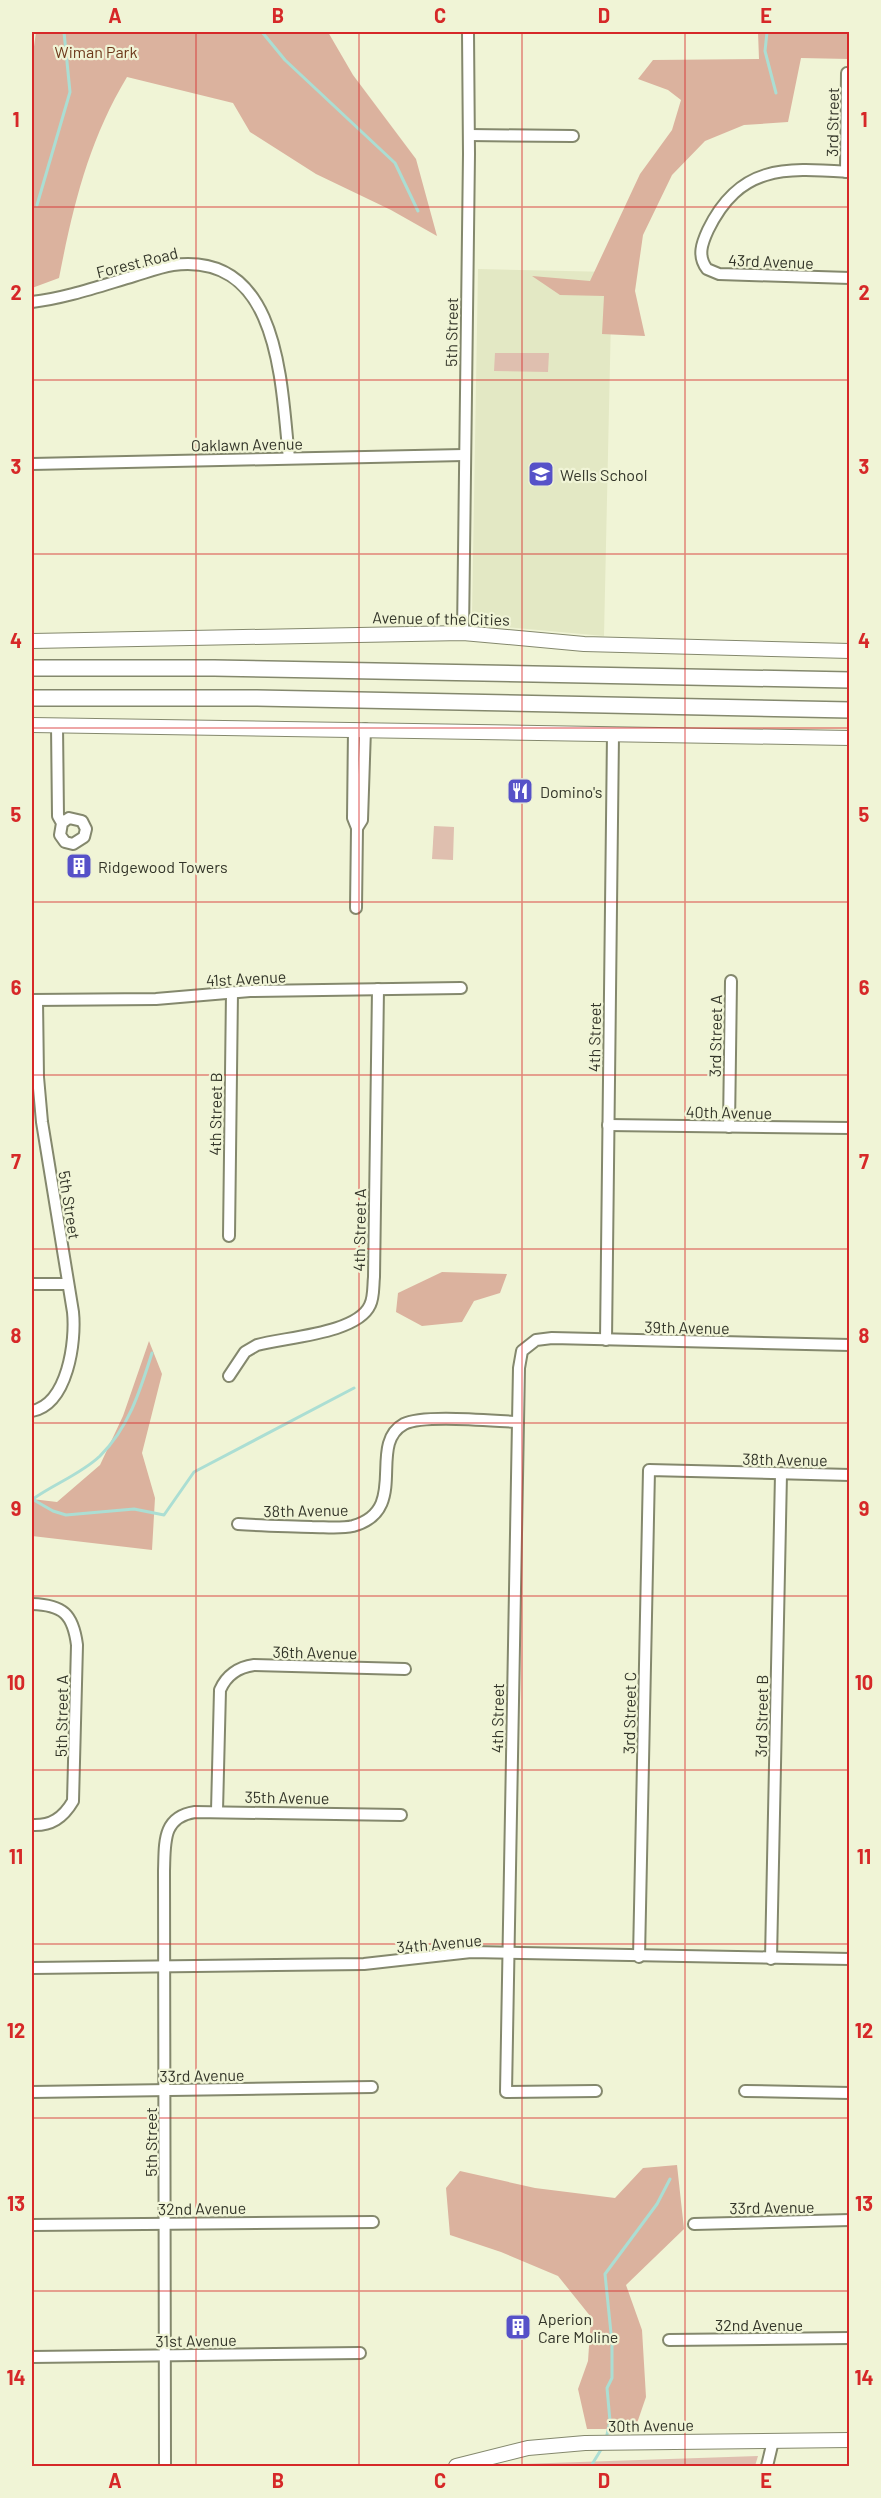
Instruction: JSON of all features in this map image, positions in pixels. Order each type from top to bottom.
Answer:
[{"type":"main road","points":[[32,668],[214,668],[849,680]]},
{"type":"main road","points":[[32,698],[268,699],[809,709],[849,712]]},
{"type":"street","name":"5th Street","points":[[463,633],[469,135],[468,32]]},
{"type":"street","name":"3rd Street","points":[[847,73],[848,172]]},
{"type":"street","points":[[469,135],[573,136]]},
{"type":"street","name":"43rd Avenue","points":[[848,172],[779,172],[750,180],[727,198],[718,210],[702,246],[701,255],[707,269],[719,274],[849,278]]},
{"type":"street","name":"Forest Road","points":[[32,302],[55,299],[174,265],[206,267],[228,274],[255,299],[271,333],[278,368],[289,458]]},
{"type":"street","name":"Oaklawn Avenue","points":[[32,464],[464,455]]},
{"type":"street","name":"Avenue of the Cities","points":[[32,641],[463,633],[584,644],[849,651]]},
{"type":"street","points":[[32,725],[849,738]]},
{"type":"street","points":[[57,725],[58,816],[62,823]]},
{"type":"street","points":[[356,908],[357,828],[362,820],[359,729]]},
{"type":"street","name":"4th Street","points":[[606,1340],[613,734]]},
{"type":"street","name":"3rd Street A","points":[[729,1127],[731,981]]},
{"type":"street","name":"41st Avenue","points":[[34,1000],[156,999],[232,992],[461,988]]},
{"type":"street","name":"4th Street A","points":[[229,1376],[245,1353],[257,1346],[342,1326],[358,1319],[370,1305],[374,1277],[378,989]]},
{"type":"street","name":"4th Street B","points":[[229,1236],[232,992]]},
{"type":"street","name":"5th Street","points":[[32,1412],[44,1407],[61,1383],[72,1352],[74,1322],[42,1122],[34,1000]]},
{"type":"street","name":"40th Avenue","points":[[608,1125],[849,1128]]},
{"type":"street","points":[[32,1284],[68,1284]]},
{"type":"street","name":"39th Avenue","points":[[526,1347],[543,1339],[849,1345]]},
{"type":"street","name":"4th Street","points":[[526,1347],[520,1358],[518,1422],[506,2092],[596,2091]]},
{"type":"street","name":"38th Avenue","points":[[238,1524],[340,1527],[359,1524],[378,1508],[386,1495],[389,1443],[394,1432],[401,1426],[422,1420],[518,1422]]},
{"type":"street","name":"38th Avenue","points":[[649,1470],[849,1474]]},
{"type":"street","name":"3rd Street C","points":[[639,1957],[649,1470]]},
{"type":"street","name":"3rd Street B","points":[[771,1959],[781,1474]]},
{"type":"street","name":"5th Street A","points":[[32,1604],[54,1606],[72,1620],[77,1645],[74,1795],[67,1812],[48,1824],[32,1825]]},
{"type":"street","name":"36th Avenue","points":[[217,1811],[220,1690],[227,1678],[245,1666],[254,1665],[405,1669]]},
{"type":"street","name":"35th Avenue","points":[[174,1820],[189,1813],[217,1811],[401,1815]]},
{"type":"street","name":"5th Street","points":[[165,2466],[165,1840],[174,1820]]},
{"type":"street","name":"34th Avenue","points":[[32,1968],[364,1964],[446,1954],[508,1953],[849,1959]]},
{"type":"street","name":"33rd Avenue","points":[[32,2092],[372,2087]]},
{"type":"street","points":[[745,2091],[849,2093]]},
{"type":"street","name":"33rd Avenue","points":[[694,2224],[849,2220]]},
{"type":"street","name":"32nd Avenue","points":[[32,2225],[372,2222]]},
{"type":"street","name":"32nd Avenue","points":[[669,2340],[849,2338]]},
{"type":"street","name":"31st Avenue","points":[[32,2357],[360,2353]]},
{"type":"street","name":"30th Avenue","points":[[456,2466],[528,2448],[552,2446],[620,2442],[849,2440]]},
{"type":"street","points":[[767,2466],[773,2441]]},
{"type":"shaded area","name":"Wells School","points":[[478,269],[612,272],[604,636],[484,625],[472,616]]},
{"type":"shaded area","points":[[495,353],[549,353],[548,372],[494,371]]},
{"type":"shaded area","points":[[434,826],[454,827],[453,860],[432,859]]},
{"type":"shaded area","points":[[758,2456],[755,2466],[513,2466],[521,2464]]},
{"type":"green space","name":"Wiman Park","points":[[36,32],[328,32],[353,75],[416,159],[437,236],[391,210],[316,174],[250,132],[233,103],[127,77],[92,149],[70,225],[59,278],[32,288],[32,61]]},
{"type":"green space","points":[[758,32],[849,32],[849,59],[801,58],[788,122],[744,125],[705,141],[672,175],[643,235],[635,291],[645,336],[602,334],[604,296],[560,295],[532,276],[590,281],[640,174],[672,130],[681,100],[668,90],[638,79],[653,60],[759,59]]},
{"type":"green space","points":[[442,1272],[507,1274],[500,1293],[474,1301],[462,1322],[422,1326],[396,1312],[398,1293]]},
{"type":"green space","points":[[149,1341],[162,1374],[142,1453],[155,1498],[152,1550],[32,1536],[32,1499],[57,1502],[100,1465],[123,1416]]},
{"type":"green space","points":[[677,2165],[684,2229],[626,2285],[642,2330],[646,2397],[635,2429],[587,2429],[578,2389],[588,2361],[591,2317],[558,2276],[501,2252],[450,2235],[446,2188],[460,2171],[535,2188],[615,2198],[643,2168]]},
{"type":"waterway","points":[[37,205],[70,92],[64,32]]},
{"type":"waterway","points":[[262,32],[285,60],[395,163],[418,211]]},
{"type":"waterway","points":[[767,32],[765,51],[776,93]]},
{"type":"waterway","points":[[33,1499],[84,1468],[110,1445],[132,1408],[152,1353]]},
{"type":"waterway","points":[[32,1499],[53,1511],[66,1515],[134,1509],[164,1515],[194,1472],[354,1388]]},
{"type":"waterway","points":[[606,2439],[610,2421],[607,2388],[612,2378],[612,2343],[605,2274],[657,2204],[670,2179]]},
{"type":"waterway","points":[[591,2466],[602,2448]]},
{"type":"place","name":"Wells School","points":[[541,474]]},
{"type":"place","name":"Domino's","points":[[520,791]]},
{"type":"place","name":"Ridgewood Towers","points":[[79,866]]},
{"type":"place","name":"Aperion Care Moline","points":[[518,2327]]}]
